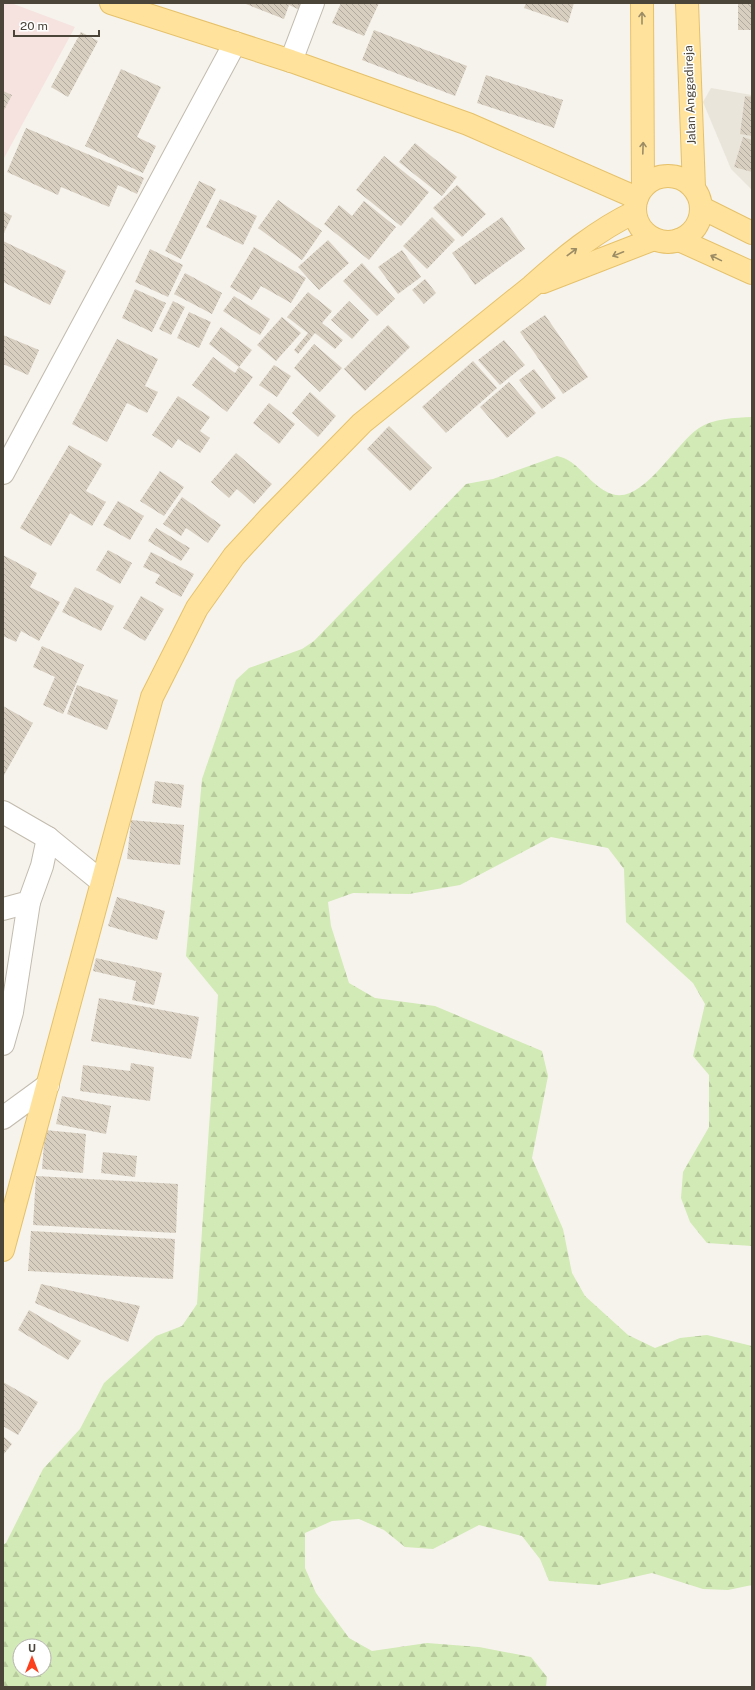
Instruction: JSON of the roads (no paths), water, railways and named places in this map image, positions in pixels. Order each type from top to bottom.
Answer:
[{"type":"main road","points":[[111,3],[291,61],[468,124],[638,199]]},
{"type":"main road","points":[[642,3],[638,223],[645,233],[654,240]]},
{"type":"main road","name":"Jalan Anggadireja","points":[[687,3],[694,188]]},
{"type":"main road","points":[[3,1250],[152,697],[197,608],[234,556],[362,423],[532,286],[553,267],[612,223],[638,199],[655,179],[669,176],[683,179],[694,188],[700,197],[702,208],[699,222],[691,233],[679,240],[671,242],[654,240],[532,286]]},
{"type":"main road","points":[[702,208],[752,233]]},
{"type":"main road","points":[[679,240],[752,273]]},
{"type":"street","points":[[291,61],[313,3]]},
{"type":"street","points":[[3,473],[234,43]]},
{"type":"street","points":[[3,812],[48,838],[102,882]]},
{"type":"street","points":[[3,1044],[12,1012],[29,902],[42,866],[48,838]]},
{"type":"street","points":[[3,909],[29,902]]},
{"type":"street","points":[[3,1118],[48,1085]]}]
